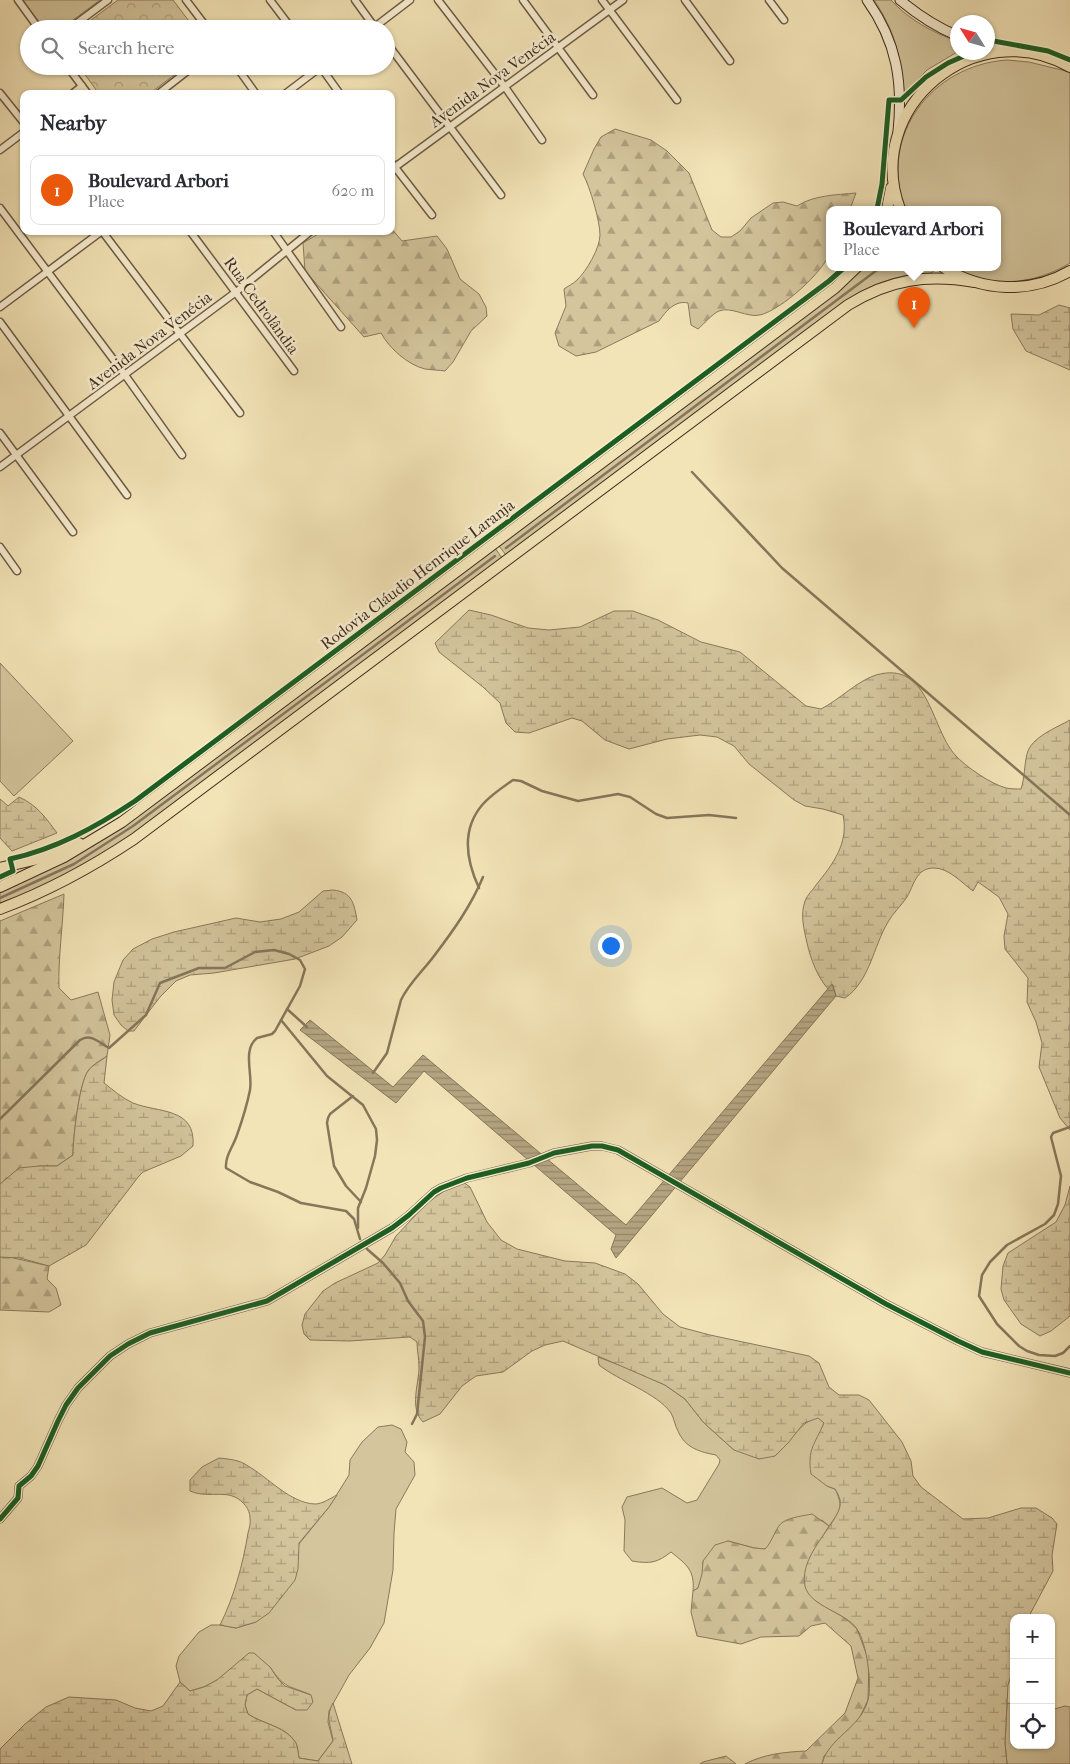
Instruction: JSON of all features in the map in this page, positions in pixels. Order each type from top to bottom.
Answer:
[{"type":"main road","points":[[867,0],[878,15],[887,34],[898,74],[900,96],[897,138],[887,206]]},
{"type":"main road","points":[[900,0],[915,13],[935,26],[950,33]]},
{"type":"main road","points":[[995,47],[1052,58],[1069,65]]},
{"type":"main road","points":[[897,138],[905,117],[917,97],[942,73],[962,62],[984,54],[1018,51]]},
{"type":"main road","points":[[893,172],[895,194],[899,206]]},
{"type":"main road","name":"Rodovia Cláudio Henrique Laranja","points":[[0,887],[44,868],[84,846],[140,808],[835,288],[853,271]]},
{"type":"main road","points":[[952,271],[975,282]]},
{"type":"main road","points":[[0,909],[74,876],[134,839],[848,305],[869,293],[903,281],[938,278],[975,282],[997,287],[1019,287],[1042,283],[1070,271]]},
{"type":"main road","points":[[0,868],[38,859],[74,845],[108,828],[140,808]]},
{"type":"street","points":[[18,0],[32,20]]},
{"type":"street","points":[[81,20],[108,0]]},
{"type":"street","points":[[197,0],[188,2],[201,20]]},
{"type":"street","points":[[270,0],[285,20]]},
{"type":"street","points":[[355,0],[369,20]]},
{"type":"street","points":[[384,20],[410,0]]},
{"type":"street","points":[[438,0],[505,87],[542,140]]},
{"type":"street","points":[[523,0],[593,95]]},
{"type":"street","points":[[602,0],[677,100]]},
{"type":"street","name":"Avenida Nova Venécia","points":[[395,165],[450,127],[623,0]]},
{"type":"street","points":[[685,0],[730,61]]},
{"type":"street","points":[[769,0],[784,20]]},
{"type":"street","points":[[395,54],[501,195]]},
{"type":"street","points":[[74,75],[85,90]]},
{"type":"street","points":[[163,90],[182,75]]},
{"type":"street","points":[[242,75],[253,90]]},
{"type":"street","points":[[290,90],[310,75]]},
{"type":"street","points":[[327,75],[337,90]]},
{"type":"street","points":[[77,90],[82,86]]},
{"type":"street","points":[[0,93],[20,119]]},
{"type":"street","points":[[0,150],[20,135]]},
{"type":"street","points":[[395,169],[432,216]]},
{"type":"street","points":[[0,208],[20,235]]},
{"type":"street","points":[[20,235],[182,455]]},
{"type":"street","points":[[0,308],[97,235]]},
{"type":"street","points":[[105,235],[240,413]]},
{"type":"street","name":"Rua Cedrolândia","points":[[193,235],[294,370]]},
{"type":"street","points":[[276,235],[341,326]]},
{"type":"street","name":"Avenida Nova Venécia","points":[[0,467],[236,292],[307,235]]},
{"type":"street","points":[[0,322],[127,495]]},
{"type":"street","points":[[0,433],[72,532]]},
{"type":"street","points":[[0,548],[17,571]]},
{"type":"street","points":[[0,1519],[18,1498],[19,1486],[38,1466],[66,1405],[78,1388],[105,1361],[128,1344],[150,1333],[267,1301],[392,1228],[441,1188],[467,1178],[529,1163],[554,1153],[592,1146],[602,1146],[618,1150],[877,1299],[958,1342],[982,1352],[1070,1373]]},
{"type":"green space","points":[[23,0],[100,0],[73,20],[37,20]]},
{"type":"green space","points":[[118,0],[173,0],[188,20],[91,20]]},
{"type":"green space","points":[[874,0],[891,0],[921,25],[950,38],[950,56],[927,70],[902,95],[901,69],[896,45]]},
{"type":"green space","points":[[1007,60],[1029,62],[1070,72],[1070,263],[1042,276],[1027,280],[1012,282],[982,279],[961,271],[1001,271],[1001,206],[904,206],[899,182],[899,155],[906,131],[918,109],[935,90],[956,75],[980,65]]},
{"type":"green space","points":[[85,75],[174,75],[154,90],[96,90]]},
{"type":"green space","points":[[615,129],[651,140],[667,151],[689,173],[712,230],[721,237],[731,237],[740,231],[751,218],[773,203],[783,202],[797,206],[818,198],[856,193],[851,206],[826,206],[826,260],[801,289],[769,312],[760,315],[750,315],[729,310],[719,311],[698,329],[691,325],[688,303],[679,303],[668,310],[659,321],[596,352],[576,356],[559,346],[555,333],[566,306],[564,289],[581,276],[595,253],[599,240],[600,229],[589,187],[583,174],[601,137]]},
{"type":"green space","points":[[395,233],[402,241],[437,236],[447,249],[460,279],[479,294],[486,307],[487,316],[471,331],[453,362],[445,371],[419,367],[406,360],[394,350],[381,333],[364,337],[305,271],[303,243],[316,235],[395,235]]},
{"type":"green space","points":[[860,271],[934,271],[882,282],[854,296],[506,555],[499,546],[838,292]]},
{"type":"green space","points":[[1059,305],[1070,308],[1070,370],[1026,351],[1013,329],[1011,314],[1039,315]]},
{"type":"green space","points":[[495,548],[502,558],[132,835],[73,872],[0,906],[0,892],[46,871],[106,838]]},
{"type":"green space","points":[[469,610],[491,615],[528,628],[549,630],[580,627],[614,611],[633,611],[658,620],[701,642],[740,652],[806,706],[821,709],[876,675],[894,673],[907,677],[918,686],[926,698],[947,743],[955,755],[979,774],[993,783],[1006,788],[1021,789],[1029,748],[1039,738],[1070,720],[1070,1130],[1060,1118],[1039,1067],[1042,1043],[1036,1022],[1027,1002],[1028,978],[1005,949],[1004,936],[1008,914],[999,897],[978,882],[973,891],[945,870],[934,868],[923,871],[916,878],[907,897],[888,922],[866,973],[860,982],[845,998],[836,996],[833,985],[828,989],[813,962],[803,922],[803,912],[807,897],[834,861],[842,844],[844,835],[843,815],[805,806],[794,800],[749,764],[734,746],[717,737],[700,735],[667,739],[629,749],[605,740],[582,721],[572,718],[529,733],[515,732],[506,723],[500,703],[439,652],[435,643]]},
{"type":"green space","points":[[0,663],[73,741],[14,796],[0,781]]},
{"type":"green space","points":[[19,797],[36,808],[57,833],[12,851],[0,838],[0,799],[8,806]]},
{"type":"green space","points":[[333,890],[344,893],[351,899],[357,920],[342,937],[329,946],[295,959],[214,973],[190,975],[176,981],[160,997],[134,1031],[128,1031],[114,1015],[112,1000],[114,982],[123,960],[133,949],[152,939],[174,932],[236,918],[260,922],[281,919],[299,912],[323,891]]},
{"type":"green space","points":[[64,894],[59,988],[71,1000],[98,992],[110,1035],[107,1056],[88,1071],[85,1078],[77,1112],[73,1155],[57,1166],[39,1166],[0,1184],[0,921]]},
{"type":"green space","points":[[107,1056],[104,1083],[133,1103],[182,1118],[188,1124],[192,1133],[193,1146],[181,1156],[143,1172],[86,1245],[49,1266],[20,1258],[0,1257],[0,1184],[19,1168],[57,1166],[73,1155],[77,1112],[85,1077],[94,1065]]},
{"type":"green space","points":[[463,1182],[470,1187],[487,1222],[501,1240],[517,1249],[565,1261],[595,1263],[625,1274],[638,1284],[663,1314],[680,1327],[809,1356],[819,1363],[829,1387],[839,1395],[859,1395],[869,1400],[902,1442],[911,1461],[913,1476],[921,1487],[963,1519],[988,1518],[1021,1508],[1036,1508],[1052,1518],[1057,1524],[1052,1555],[1053,1571],[1030,1614],[1010,1614],[1010,1679],[1008,1685],[1005,1743],[1007,1764],[822,1764],[825,1755],[831,1747],[852,1726],[864,1710],[868,1700],[869,1684],[864,1644],[857,1629],[845,1618],[814,1599],[808,1593],[805,1586],[805,1573],[808,1561],[840,1508],[840,1500],[835,1489],[827,1486],[811,1474],[811,1452],[824,1423],[818,1418],[804,1423],[775,1456],[759,1459],[734,1450],[704,1423],[685,1399],[665,1385],[563,1341],[545,1345],[532,1351],[503,1372],[476,1376],[462,1386],[440,1414],[423,1422],[416,1410],[419,1367],[417,1342],[410,1337],[349,1341],[310,1340],[304,1334],[302,1325],[305,1314],[323,1291],[335,1283],[378,1263],[396,1236],[427,1203],[454,1184]]},
{"type":"green space","points":[[1070,1186],[1070,1316],[1051,1331],[1040,1336],[1021,1324],[1004,1300],[1001,1289],[1003,1266],[1008,1253],[1056,1222],[1065,1205]]},
{"type":"green space","points":[[5,1256],[49,1266],[47,1279],[56,1288],[61,1305],[49,1312],[0,1310],[0,1257]]},
{"type":"green space","points":[[598,1357],[665,1385],[685,1399],[704,1423],[734,1450],[775,1456],[805,1424],[818,1417],[824,1423],[820,1433],[827,1486],[835,1489],[840,1505],[836,1516],[829,1526],[822,1520],[775,1533],[772,1542],[765,1549],[728,1541],[703,1561],[703,1574],[698,1588],[693,1591],[691,1573],[681,1560],[671,1552],[653,1562],[632,1561],[624,1551],[625,1520],[622,1507],[627,1497],[662,1488],[687,1503],[697,1500],[720,1460],[716,1455],[699,1451],[685,1442],[677,1429],[671,1413],[665,1406],[657,1399],[607,1371],[599,1365]]},
{"type":"green space","points":[[392,1425],[401,1429],[407,1442],[405,1452],[414,1462],[415,1475],[396,1509],[393,1570],[384,1623],[370,1648],[349,1675],[329,1711],[328,1722],[333,1741],[318,1761],[299,1758],[297,1745],[292,1737],[280,1729],[248,1714],[245,1705],[247,1695],[257,1689],[296,1710],[311,1695],[284,1683],[270,1667],[217,1680],[204,1687],[190,1691],[180,1682],[176,1666],[179,1656],[199,1632],[211,1625],[236,1628],[256,1622],[277,1602],[283,1595],[299,1544],[329,1507],[349,1475],[350,1460],[362,1442],[378,1427]]},
{"type":"green space","points":[[219,1458],[245,1464],[288,1495],[306,1503],[318,1504],[337,1495],[299,1543],[298,1569],[295,1580],[269,1613],[256,1622],[236,1628],[220,1625],[230,1603],[241,1568],[250,1524],[249,1511],[241,1501],[230,1495],[202,1494],[190,1491],[190,1480],[202,1467]]},
{"type":"green space","points":[[812,1514],[829,1526],[810,1557],[816,1601],[845,1618],[857,1629],[869,1661],[868,1700],[858,1721],[824,1756],[822,1764],[745,1764],[775,1754],[806,1751],[845,1713],[858,1678],[851,1646],[825,1623],[811,1626],[799,1636],[761,1637],[741,1644],[697,1636],[691,1612],[693,1591],[698,1588],[703,1561],[715,1545],[728,1541],[765,1549],[783,1522]]},
{"type":"green space","points":[[249,1653],[254,1653],[270,1667],[285,1686],[311,1695],[313,1702],[307,1710],[296,1710],[257,1689],[247,1695],[245,1705],[248,1714],[280,1729],[292,1737],[297,1745],[299,1758],[318,1761],[333,1741],[329,1713],[333,1703],[352,1764],[0,1764],[0,1749],[25,1724],[46,1707],[69,1697],[116,1700],[135,1708],[151,1711],[163,1706],[180,1682],[190,1691],[204,1687],[217,1680]]},
{"type":"green space","points":[[1007,1703],[1010,1703],[1010,1749],[1055,1749],[1055,1709],[1065,1706],[1070,1707],[1070,1764],[1007,1764],[1005,1743]]},
{"type":"green space","points":[[726,1756],[736,1764],[700,1764],[703,1762]]},
{"type":"shaded area","points":[[832,984],[836,996],[616,1258],[611,1249],[616,1235],[424,1071],[396,1103],[300,1030],[310,1020],[393,1087],[423,1055],[626,1225]]},
{"type":"waterway","points":[[506,548],[876,271]]},
{"type":"waterway","points":[[692,472],[782,568],[1070,815]]},
{"type":"waterway","points":[[0,898],[74,864],[133,826],[495,556]]},
{"type":"waterway","points":[[479,888],[469,856],[468,845],[471,824],[483,804],[513,780],[521,781],[542,791],[578,801],[618,794],[630,797],[656,814],[667,818],[709,815],[736,818]]},
{"type":"waterway","points":[[373,1073],[387,1053],[404,994],[455,928],[483,877]]},
{"type":"waterway","points":[[0,1119],[80,1040],[92,1038],[109,1048],[146,1015],[160,983],[199,968],[225,968],[255,952],[274,950],[289,954],[300,960],[305,969],[300,986],[275,1031],[272,1034],[257,1038],[250,1049],[250,1090],[241,1124],[227,1159],[226,1168],[250,1182],[301,1203],[346,1211],[354,1219],[360,1239]]},
{"type":"waterway","points":[[287,1009],[307,1027]]},
{"type":"waterway","points":[[281,1020],[327,1076],[363,1105],[376,1129],[375,1156],[358,1208],[358,1228]]},
{"type":"waterway","points":[[353,1096],[330,1114],[327,1123],[334,1166],[346,1186],[361,1202]]},
{"type":"waterway","points":[[1070,1127],[1053,1133],[1051,1137],[1061,1176],[1058,1204],[1054,1215],[1045,1224],[1007,1245],[990,1262],[982,1275],[979,1296],[997,1324],[1019,1346],[1027,1351],[1039,1355],[1055,1356],[1063,1353],[1070,1346]]},
{"type":"waterway","points":[[367,1249],[383,1263],[400,1283],[408,1301],[423,1321],[425,1337],[417,1414],[412,1424]]},
{"type":"cycle path","points":[[995,41],[1048,51],[1070,60]]},
{"type":"cycle path","points":[[878,206],[882,184],[889,100],[901,100],[926,77],[955,60]]},
{"type":"cycle path","points":[[0,877],[13,871],[10,859],[27,855],[75,836],[135,801],[840,271]]},
{"type":"cycle path","points":[[0,1519],[18,1498],[19,1486],[31,1476],[38,1466],[66,1405],[78,1388],[110,1356],[128,1344],[150,1333],[267,1301],[392,1228],[441,1188],[467,1178],[529,1163],[554,1153],[592,1146],[602,1146],[618,1150],[886,1304],[958,1341],[982,1352],[1070,1373]]},
{"type":"place","name":"Boulevard Arbori","points":[[914,328]]}]
